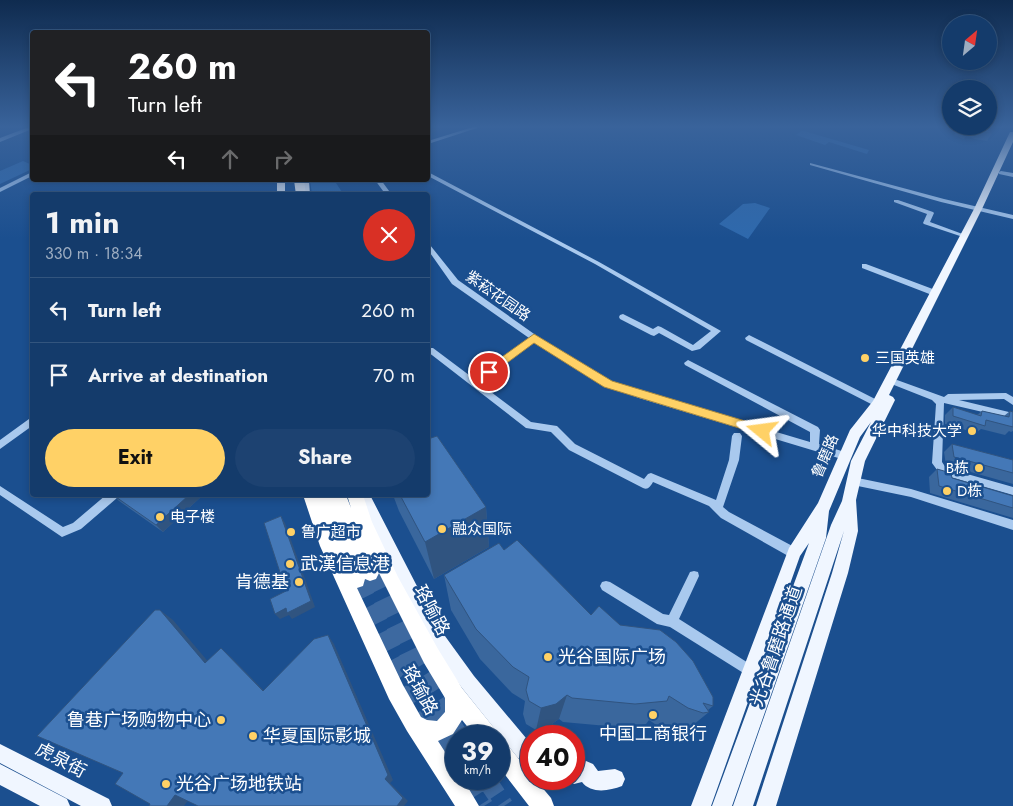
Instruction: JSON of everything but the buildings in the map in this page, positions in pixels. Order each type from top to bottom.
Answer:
[{"type":"highway","points":[[293,192],[301,182]]},
{"type":"highway","name":"珞瑜路","points":[[312,497],[328,546],[396,692],[414,724],[468,806]]},
{"type":"highway","points":[[327,497],[342,544],[364,577],[339,497]]},
{"type":"highway","name":"珞喻路","points":[[356,497],[364,523],[392,582],[432,656],[455,695],[479,725]]},
{"type":"highway","points":[[414,724],[425,732],[431,733],[443,730],[455,714],[455,695]]},
{"type":"highway","points":[[510,764],[543,806]]},
{"type":"main road","name":"鲁磨路","points":[[703,803],[749,670],[794,553],[823,507],[855,434],[878,404],[964,236],[981,210],[1000,165]]},
{"type":"main road","name":"鲁磨路","points":[[766,806],[840,573],[851,531],[849,500],[858,461],[1005,165]]},
{"type":"main road","points":[[364,497],[431,631],[468,682],[520,745]]},
{"type":"main road","name":"光谷鲁磨路通道","points":[[743,806],[838,525],[849,500]]},
{"type":"main road","name":"光谷鲁磨路通道","points":[[722,806],[818,538],[823,507]]},
{"type":"main road","name":"虎泉街","points":[[0,753],[102,806]]},
{"type":"main road","points":[[585,771],[593,781],[615,780]]},
{"type":"main road","points":[[0,774],[60,806]]},
{"type":"street","points":[[814,165],[928,197],[1013,217]]},
{"type":"street","points":[[1001,172],[1013,175]]},
{"type":"street","points":[[0,190],[30,175]]},
{"type":"street","points":[[430,175],[597,263],[717,331],[697,347],[692,348],[658,329],[654,334],[623,317]]},
{"type":"street","points":[[920,209],[928,197]]},
{"type":"street","points":[[896,202],[931,212],[926,223],[964,236]]},
{"type":"street","name":"紫菘花园路","points":[[430,249],[455,282],[534,338],[608,384],[845,456]]},
{"type":"street","points":[[864,266],[935,293]]},
{"type":"street","points":[[474,383],[534,338]]},
{"type":"street","points":[[749,338],[878,404]]},
{"type":"street","points":[[430,350],[529,425],[554,430],[572,448],[646,485],[651,476],[713,504],[725,515],[794,553]]},
{"type":"street","points":[[688,363],[815,430],[814,446]]},
{"type":"street","points":[[898,382],[935,398],[1013,416]]},
{"type":"street","points":[[935,398],[1006,396],[1013,402]]},
{"type":"street","points":[[935,398],[940,403],[937,463],[943,471],[1013,491]]},
{"type":"street","points":[[0,445],[30,423]]},
{"type":"street","points":[[718,508],[734,460],[737,436]]},
{"type":"street","points":[[853,481],[911,493],[1013,525]]},
{"type":"street","points":[[0,490],[62,532],[77,526],[111,497]]},
{"type":"street","points":[[672,621],[694,576]]},
{"type":"street","points":[[606,586],[661,620],[672,621],[749,670]]},
{"type":"shaded area","points":[[15,165],[30,165],[30,170],[0,184],[0,171]]},
{"type":"shaded area","points":[[310,182],[335,182],[342,192],[312,192]]},
{"type":"shaded area","points":[[755,203],[770,208],[748,239],[719,224],[743,204]]},
{"type":"tunnel","points":[[370,573],[415,666],[452,725]]},
{"type":"tunnel","points":[[357,580],[404,673],[445,742]]},
{"type":"tunnel","points":[[474,790],[484,806]]},
{"type":"tunnel","points":[[493,790],[504,806]]},
{"type":"place","name":"三国英雄","points":[[865,358]]},
{"type":"place","name":"华中科技大学","points":[[972,431]]},
{"type":"place","name":"B栋","points":[[979,468]]},
{"type":"place","name":"D栋","points":[[947,491]]},
{"type":"place","name":"电子楼","points":[[160,517]]},
{"type":"place","name":"融众国际","points":[[442,529]]},
{"type":"place","name":"鲁广超市","points":[[291,532]]},
{"type":"place","name":"武漢信息港","points":[[290,564]]},
{"type":"place","name":"肯德基","points":[[299,582]]},
{"type":"place","name":"光谷国际广场","points":[[548,657]]},
{"type":"place","name":"中国工商银行","points":[[653,715]]},
{"type":"place","name":"鲁巷广场购物中心","points":[[221,720]]},
{"type":"place","name":"华夏国际影城","points":[[253,736]]},
{"type":"place","name":"光谷广场地铁站","points":[[166,784]]},
{"type":"route","points":[[489,372],[534,338],[595,378],[608,384],[762,431]]}]
